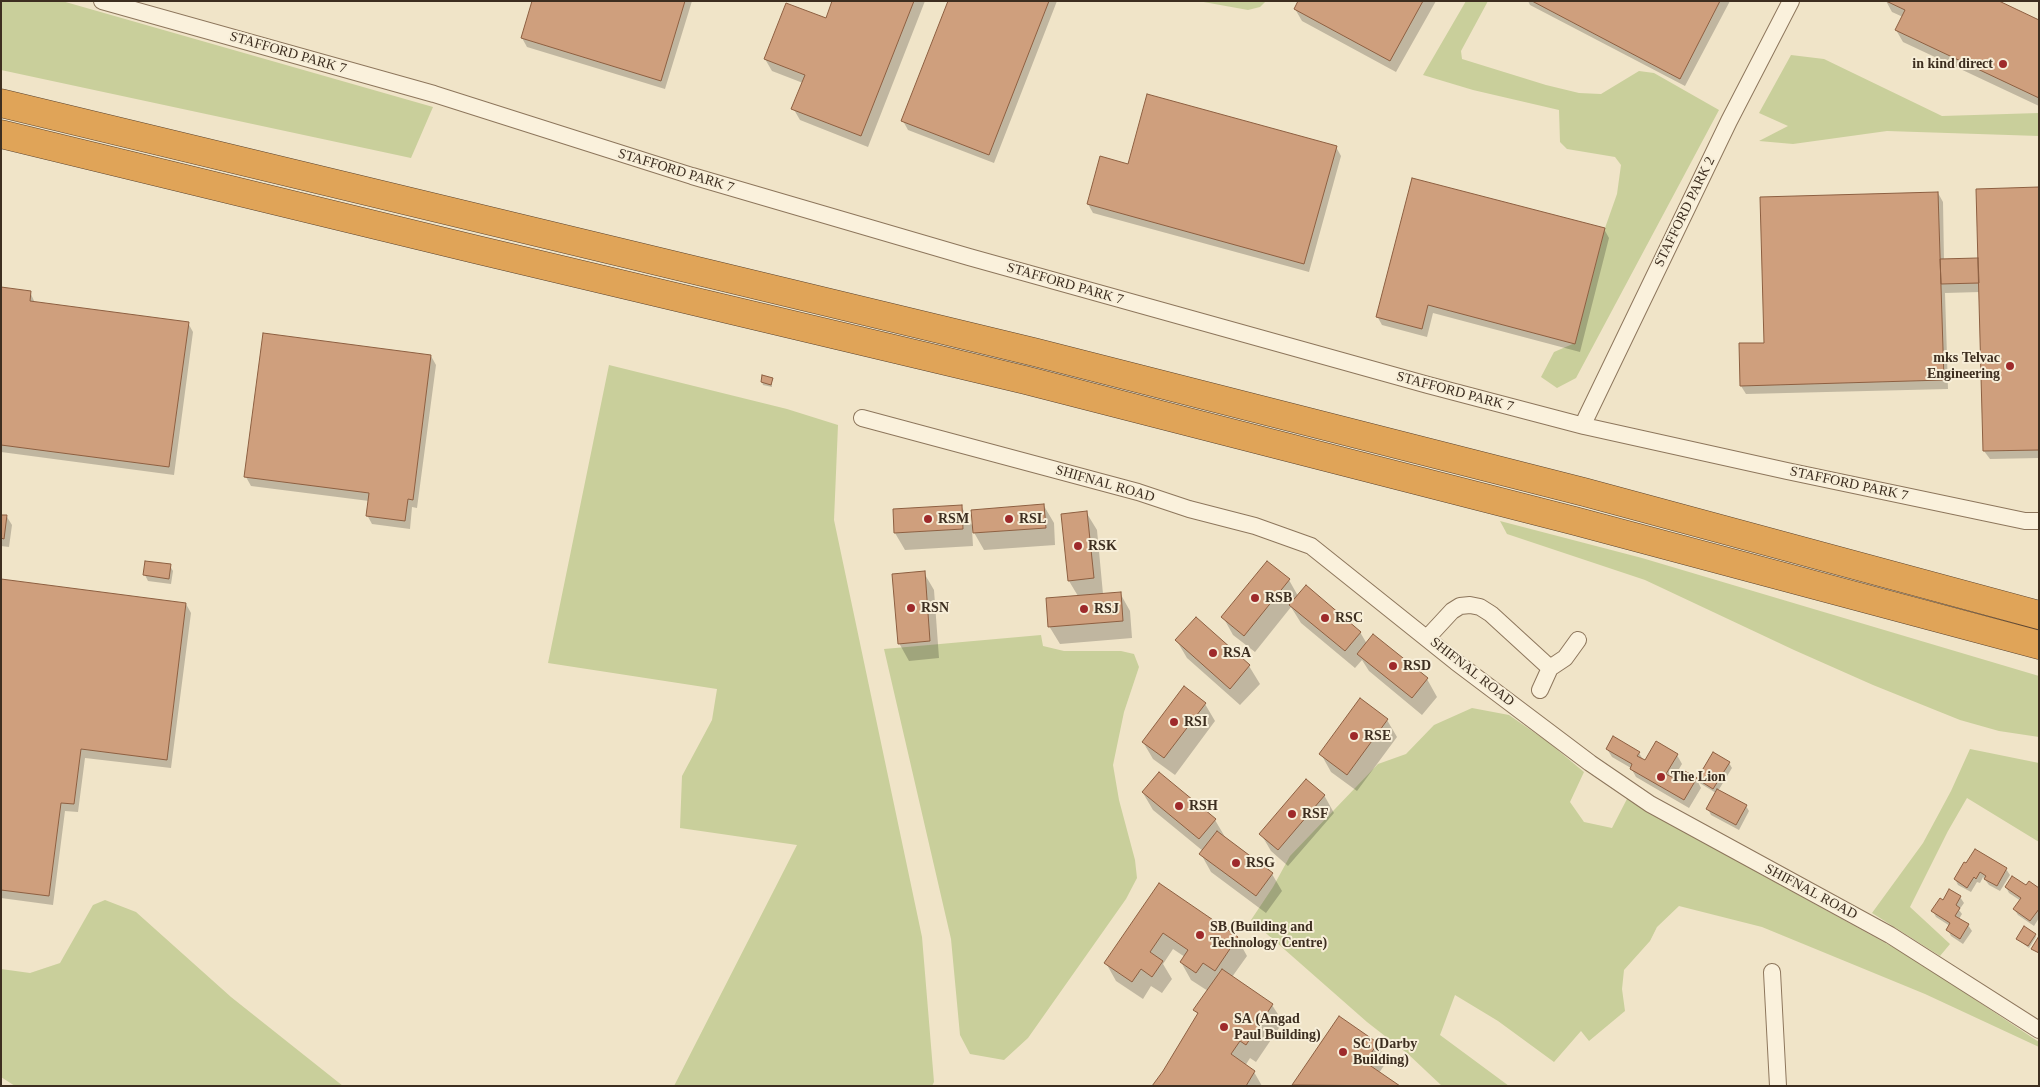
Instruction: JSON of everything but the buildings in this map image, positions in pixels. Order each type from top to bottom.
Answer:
[{"type":"highway","points":[[1,103],[1034,352],[1584,492],[2039,615]]},
{"type":"highway","points":[[1,134],[1025,380],[1575,521],[2039,645]]},
{"type":"street","name":"STAFFORD PARK 7","points":[[102,1],[434,94],[692,176],[978,260],[1428,385],[1584,426],[1932,503],[2025,521],[2039,521]]},
{"type":"street","name":"STAFFORD PARK 2","points":[[1584,426],[1586,418],[1729,121],[1791,1]]},
{"type":"street","name":"SHIFNAL ROAD","points":[[862,418],[1138,492],[1189,509],[1255,526],[1311,546],[1456,662],[1574,751],[1650,804],[1890,934],[2039,1030]]},
{"type":"street","points":[[1427,638],[1452,611],[1460,606],[1480,607],[1491,614],[1550,668]]},
{"type":"street","points":[[1540,690],[1550,668],[1565,658],[1578,640]]},
{"type":"street","points":[[1772,972],[1778,1086]]},
{"type":"green space","points":[[1,1],[62,1],[433,107],[411,158],[1,70]]},
{"type":"green space","points":[[1198,1],[1266,1],[1260,7],[1248,10]]},
{"type":"green space","points":[[1466,1],[1488,1],[1461,51],[1462,59],[1546,85],[1579,93],[1601,94],[1639,71],[1654,73],[1719,110],[1576,378],[1557,388],[1541,377],[1554,352],[1575,343],[1605,228],[1617,194],[1621,165],[1615,157],[1567,149],[1560,142],[1559,110],[1473,90],[1423,75]]},
{"type":"green space","points":[[1791,55],[1824,59],[1942,116],[2039,113],[2039,136],[1887,131],[1793,144],[1759,141],[1788,126],[1759,113]]},
{"type":"green space","points":[[609,365],[787,409],[838,425],[834,520],[922,937],[934,1082],[932,1086],[674,1086],[797,845],[680,828],[682,776],[712,720],[717,689],[548,663]]},
{"type":"green space","points":[[1500,521],[1642,558],[2039,676],[2039,737],[1999,731],[1960,720],[1873,685],[1794,650],[1645,580],[1507,534]]},
{"type":"green space","points":[[1041,635],[1043,646],[1064,651],[1121,651],[1134,654],[1139,667],[1124,712],[1113,765],[1119,800],[1135,860],[1137,878],[1126,899],[1028,1038],[1004,1060],[970,1054],[960,1035],[951,939],[884,649]]},
{"type":"green space","points":[[1472,708],[1509,715],[1548,742],[1584,772],[1570,802],[1584,822],[1612,828],[1628,797],[1762,875],[1911,957],[2039,1042],[2039,1047],[1925,994],[1762,927],[1679,906],[1657,927],[1650,941],[1624,970],[1622,989],[1625,1011],[1589,1041],[1581,1031],[1554,1062],[1498,1021],[1455,995],[1440,1035],[1509,1086],[1442,1086],[1408,1054],[1367,1022],[1251,920],[1273,887],[1290,856],[1378,764],[1406,754],[1434,725]]},
{"type":"green space","points":[[1970,749],[2039,763],[2039,842],[1967,798],[1948,831],[1910,907],[1950,944],[1940,956],[1872,913],[1923,843],[1951,791]]},
{"type":"green space","points":[[105,900],[136,912],[231,997],[343,1086],[15,1086],[1,1077],[1,969],[30,973],[60,963],[93,905]]},
{"type":"place","name":"in kind direct","points":[[2003,64]]},
{"type":"place","name":"mks Telvac Engineering","points":[[2010,366]]},
{"type":"place","name":"RSM","points":[[928,519]]},
{"type":"place","name":"RSL","points":[[1009,519]]},
{"type":"place","name":"RSK","points":[[1078,546]]},
{"type":"place","name":"RSB","points":[[1255,598]]},
{"type":"place","name":"RSN","points":[[911,608]]},
{"type":"place","name":"RSJ","points":[[1084,609]]},
{"type":"place","name":"RSC","points":[[1325,618]]},
{"type":"place","name":"RSA","points":[[1213,653]]},
{"type":"place","name":"RSD","points":[[1393,666]]},
{"type":"place","name":"RSI","points":[[1174,722]]},
{"type":"place","name":"RSE","points":[[1354,736]]},
{"type":"place","name":"The Lion","points":[[1661,777]]},
{"type":"place","name":"RSH","points":[[1179,806]]},
{"type":"place","name":"RSF","points":[[1292,814]]},
{"type":"place","name":"RSG","points":[[1236,863]]},
{"type":"place","name":"SB (Building and Technology Centre)","points":[[1200,935]]},
{"type":"place","name":"SA (Angad Paul Building)","points":[[1224,1027]]},
{"type":"place","name":"SC (Darby Building)","points":[[1343,1052]]}]
